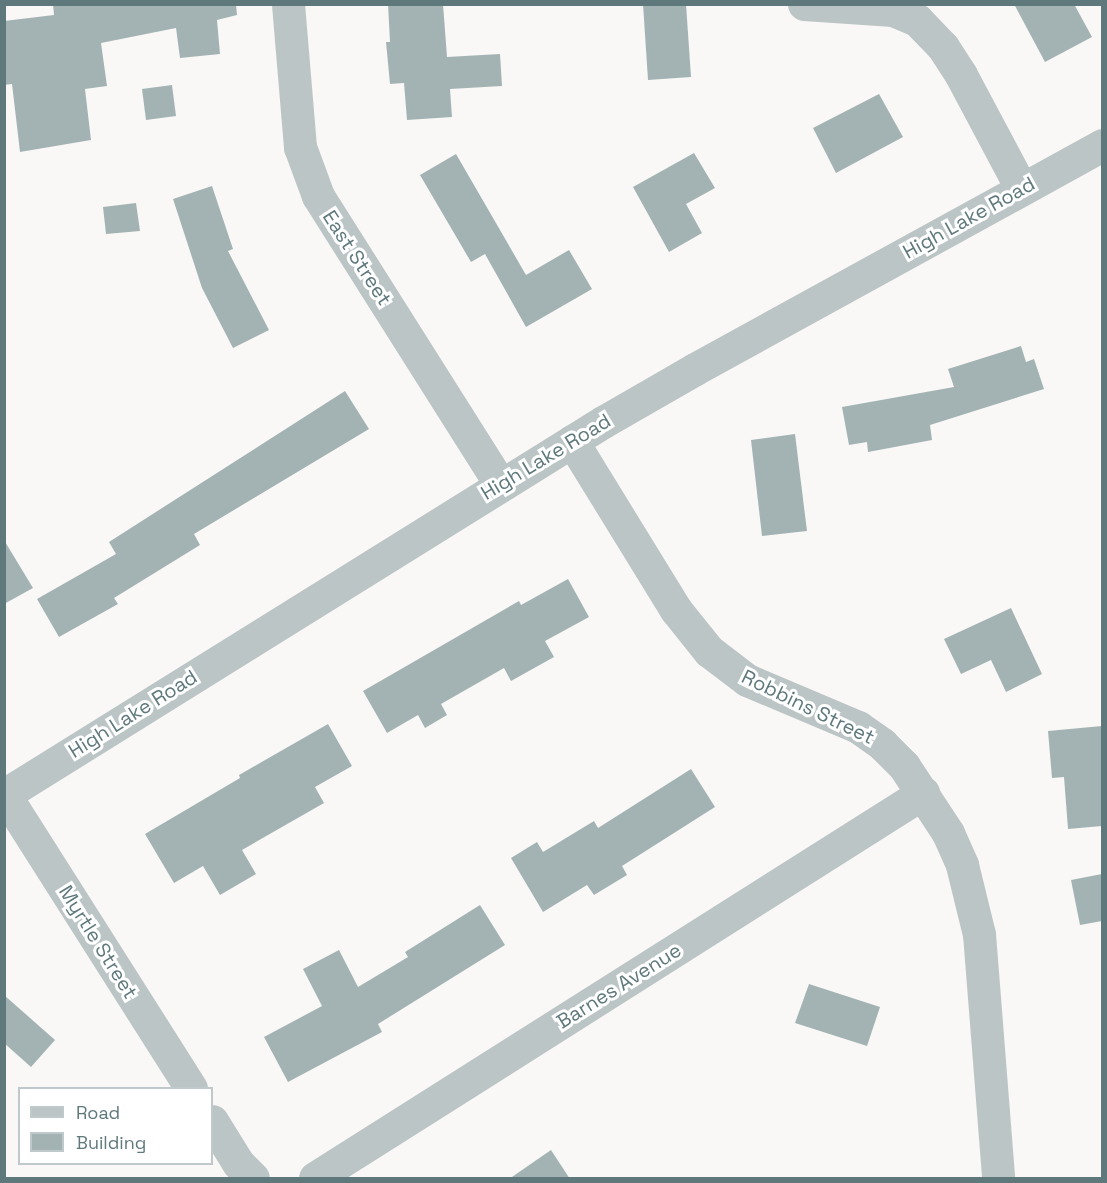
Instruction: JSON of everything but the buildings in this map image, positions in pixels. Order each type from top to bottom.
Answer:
[{"type":"street","name":"East Street","points":[[288,4],[300,147],[318,196],[500,484]]},
{"type":"street","points":[[804,4],[920,12],[961,75],[1020,188]]},
{"type":"street","name":"High Lake Road","points":[[5,795],[572,441],[695,369],[1020,188],[1102,145]]},
{"type":"street","name":"Robbins Street","points":[[572,441],[676,610],[709,651],[747,680],[858,727],[882,744],[904,766],[948,833],[962,865],[979,934],[998,1179]]},
{"type":"street","name":"Barnes Avenue","points":[[315,1179],[922,793]]},
{"type":"street","name":"Myrtle Street","points":[[5,795],[190,1087]]},
{"type":"street","points":[[213,1123],[238,1163],[253,1179]]}]
